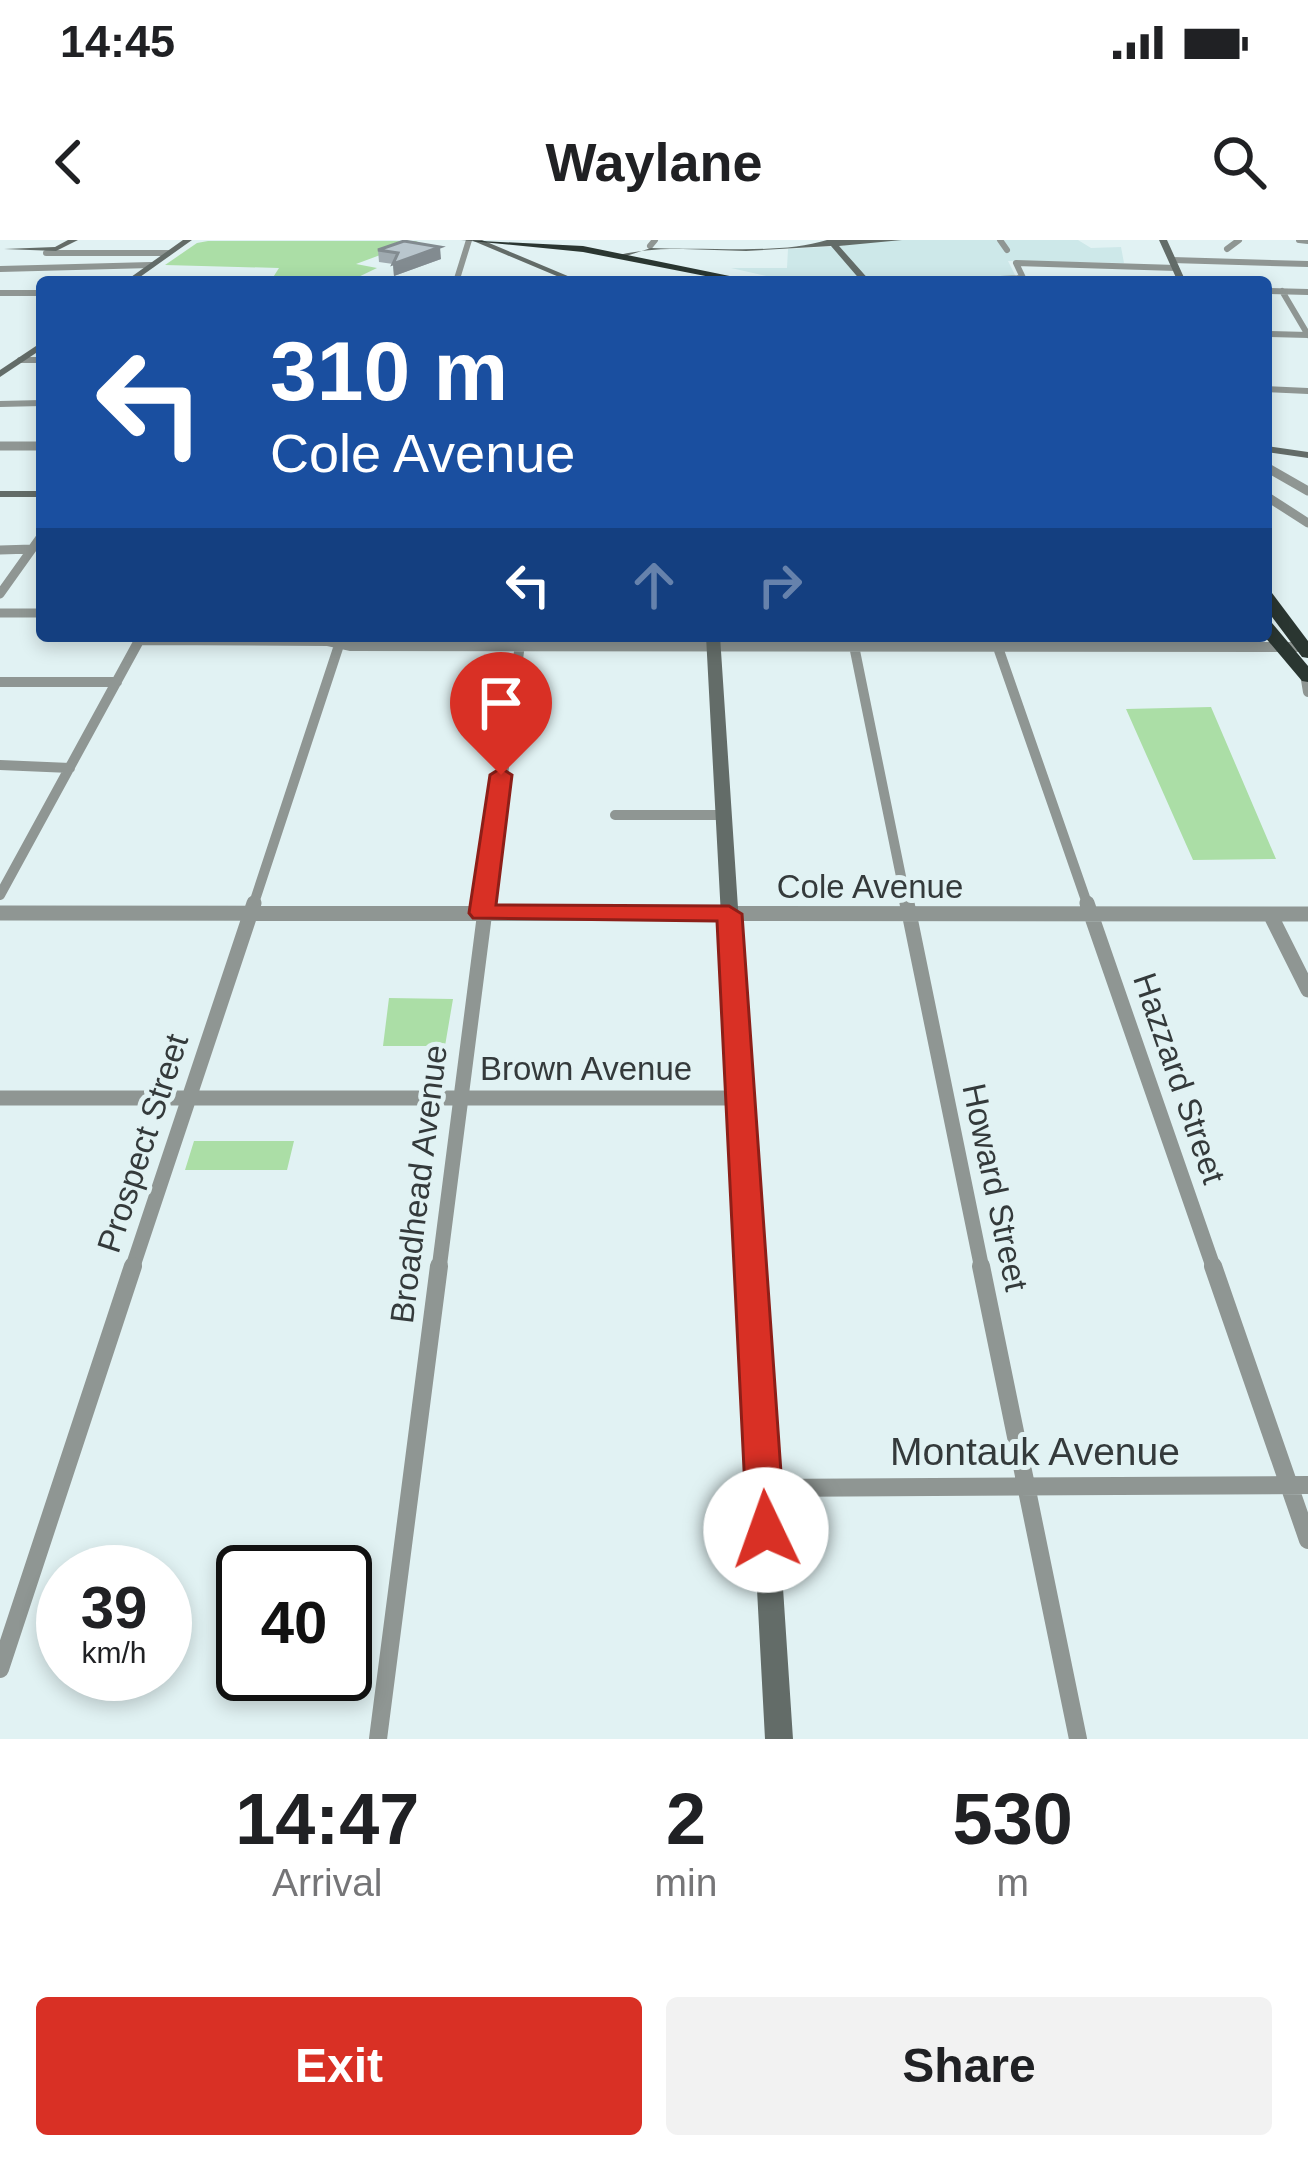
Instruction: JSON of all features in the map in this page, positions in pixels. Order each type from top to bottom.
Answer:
[{"type":"highway","points":[[471,240],[627,254],[742,276]]},
{"type":"highway","points":[[627,254],[726,276]]},
{"type":"highway","points":[[1272,605],[1306,649]]},
{"type":"highway","points":[[1272,636],[1307,681]]},
{"type":"street","points":[[4,252],[26,240]]},
{"type":"street","points":[[4,252],[56,249],[74,240]]},
{"type":"street","points":[[136,276],[188,240]]},
{"type":"street","points":[[458,276],[471,240],[564,276]]},
{"type":"street","points":[[627,254],[653,243],[746,249],[898,240]]},
{"type":"street","points":[[1000,240],[1007,250]]},
{"type":"street","points":[[1163,240],[1179,276]]},
{"type":"street","points":[[1227,249],[1239,240]]},
{"type":"street","points":[[1299,240],[1308,241]]},
{"type":"street","points":[[501,248],[521,241]]},
{"type":"street","points":[[831,242],[862,276]]},
{"type":"street","points":[[46,254],[168,253]]},
{"type":"street","points":[[1022,276],[1016,263],[1308,264]]},
{"type":"street","points":[[0,269],[151,265]]},
{"type":"street","points":[[1272,291],[1308,292]]},
{"type":"street","points":[[1282,291],[1308,335]]},
{"type":"street","points":[[0,293],[36,292]]},
{"type":"street","points":[[1272,334],[1308,335]]},
{"type":"street","points":[[0,374],[36,349]]},
{"type":"street","points":[[20,361],[36,361]]},
{"type":"street","points":[[1272,389],[1308,391]]},
{"type":"street","points":[[0,404],[36,404]]},
{"type":"street","points":[[0,446],[36,446]]},
{"type":"street","points":[[1272,450],[1308,455]]},
{"type":"street","points":[[1272,471],[1308,491]]},
{"type":"street","points":[[1272,492],[1296,486]]},
{"type":"street","points":[[0,494],[36,494]]},
{"type":"street","points":[[1272,497],[1308,523]]},
{"type":"street","points":[[0,594],[36,544]]},
{"type":"street","points":[[0,550],[32,549]]},
{"type":"street","points":[[0,613],[36,613]]},
{"type":"street","points":[[0,896],[139,642]]},
{"type":"street","name":"Prospect Street","points":[[0,1669],[340,642]]},
{"type":"street","name":"Broadhead Avenue","points":[[377,1739],[520,642]]},
{"type":"street","points":[[713,642],[778,1739]]},
{"type":"street","points":[[854,642],[1306,649]]},
{"type":"street","name":"Howard Street","points":[[854,642],[1078,1739]]},
{"type":"street","name":"Hazzard Street","points":[[996,642],[1298,1484],[1308,1540]]},
{"type":"street","points":[[0,682],[117,682]]},
{"type":"street","points":[[0,765],[70,768]]},
{"type":"street","points":[[615,815],[723,815]]},
{"type":"street","name":"Cole Avenue","points":[[0,913],[1308,914]]},
{"type":"street","points":[[1270,914],[1308,990]]},
{"type":"street","name":"Brown Avenue","points":[[0,1098],[740,1098]]},
{"type":"street","name":"Montauk Avenue","points":[[764,1488],[1298,1484]]},
{"type":"shaded area","points":[[841,240],[1078,240],[1091,248],[1121,247],[1124,263],[1008,261],[1016,276],[766,276],[731,268],[787,268],[788,249],[844,246]]},
{"type":"green space","points":[[418,241],[356,264],[377,268],[360,276],[274,276],[279,268],[165,265],[197,243]]},
{"type":"green space","points":[[1211,707],[1276,859],[1193,860],[1126,709]]},
{"type":"green space","points":[[389,998],[453,999],[445,1046],[383,1046]]},
{"type":"green space","points":[[194,1141],[294,1141],[287,1170],[185,1170]]},
{"type":"building","points":[[404,241],[440,247],[393,264],[398,253],[378,250]]},
{"type":"route","points":[[501,775],[482,913],[729,914],[766,1530]]}]
